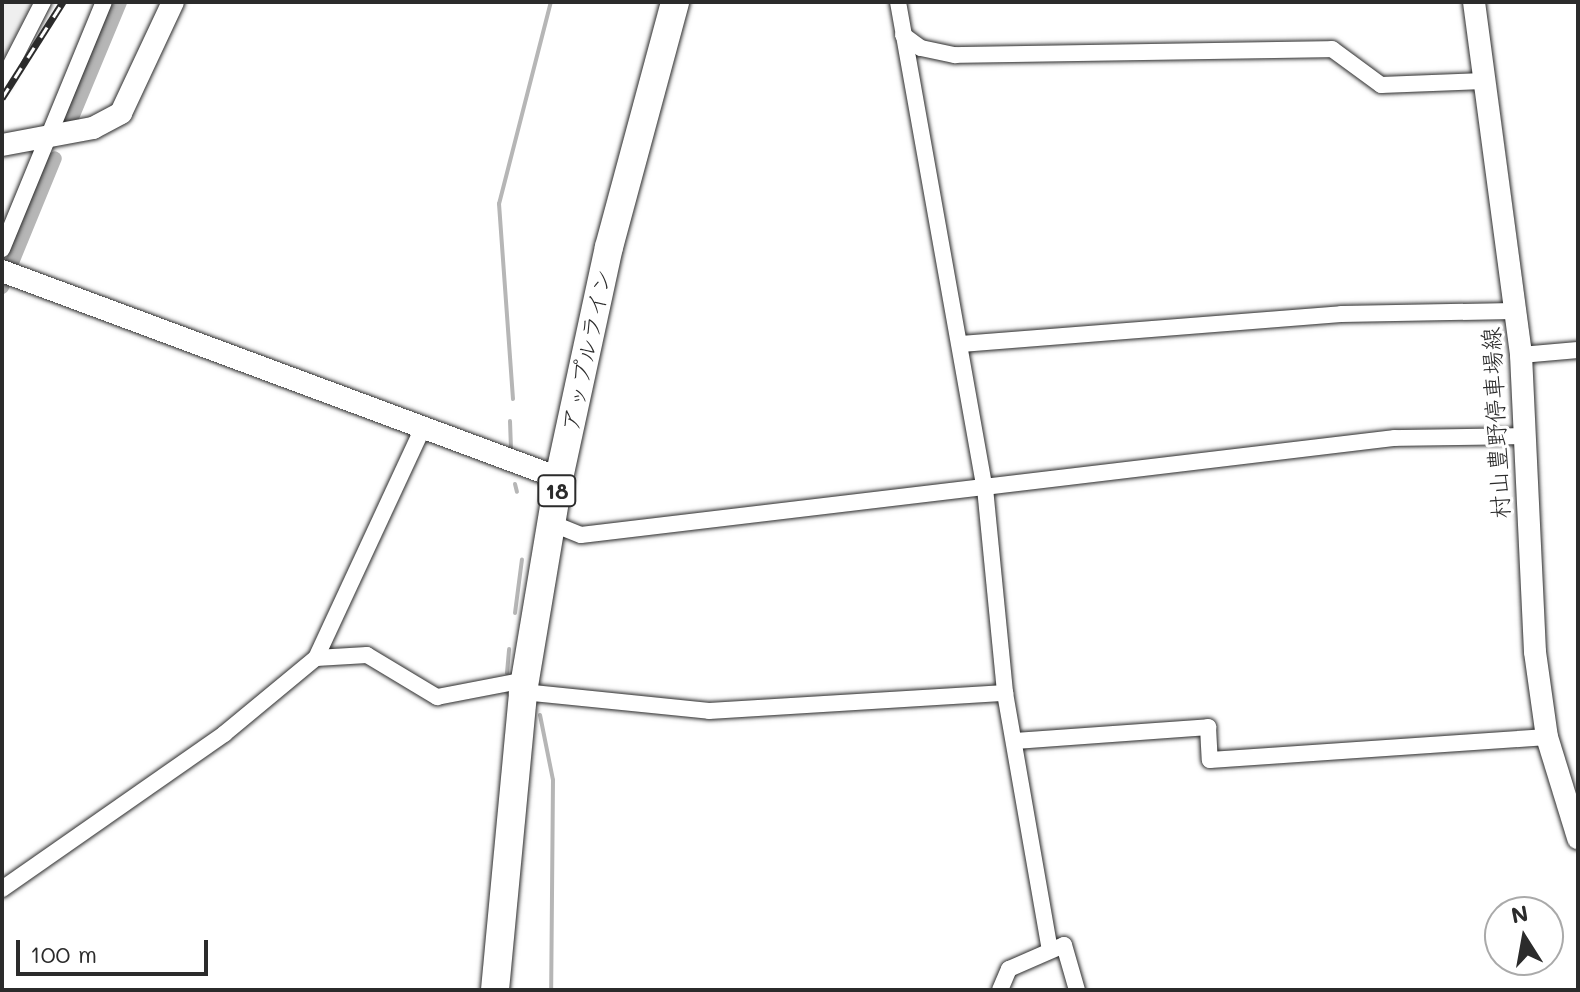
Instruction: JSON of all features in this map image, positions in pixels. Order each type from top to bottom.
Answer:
[{"type":"highway","name":"アップルライン","points":[[495,990],[524,686],[559,478],[609,247],[675,2]]},
{"type":"main road","points":[[2,145],[102,125],[131,103],[173,2]]},
{"type":"main road","name":"村山豊野停車場線","points":[[1474,2],[1521,355],[1522,436],[1547,737],[1578,838]]},
{"type":"main road","points":[[10,274],[422,430],[559,478]]},
{"type":"street","points":[[2,82],[43,2]]},
{"type":"street","points":[[2,249],[104,2]]},
{"type":"street","points":[[898,2],[985,488],[1005,693],[1049,945]]},
{"type":"street","points":[[903,35],[921,48],[955,55],[1332,49],[1381,85],[1484,81]]},
{"type":"street","points":[[961,344],[1325,314],[1514,311]]},
{"type":"street","points":[[1521,355],[1578,350]]},
{"type":"street","points":[[2,889],[224,734],[316,658],[422,430]]},
{"type":"street","points":[[551,523],[581,535],[1395,438],[1522,436]]},
{"type":"street","points":[[316,658],[367,655],[437,697],[524,686],[709,711],[1005,693]]},
{"type":"street","points":[[1015,741],[1208,727],[1210,760],[1547,737]]},
{"type":"street","points":[[1000,990],[1009,969],[1049,945],[1064,945],[1077,990]]},
{"type":"shaded area","points":[[2,2],[33,2],[2,61]]},
{"type":"waterway","points":[[71,120],[120,2]]},
{"type":"waterway","points":[[513,399],[499,204],[551,2]]},
{"type":"waterway","points":[[2,287],[55,158]]},
{"type":"waterway","points":[[510,421],[511,451]]},
{"type":"waterway","points":[[515,484],[517,492]]},
{"type":"waterway","points":[[515,613],[522,559]]},
{"type":"waterway","points":[[507,673],[509,649]]},
{"type":"waterway","points":[[540,715],[553,780],[551,990]]},
{"type":"railway","points":[[2,98],[63,2]]}]
